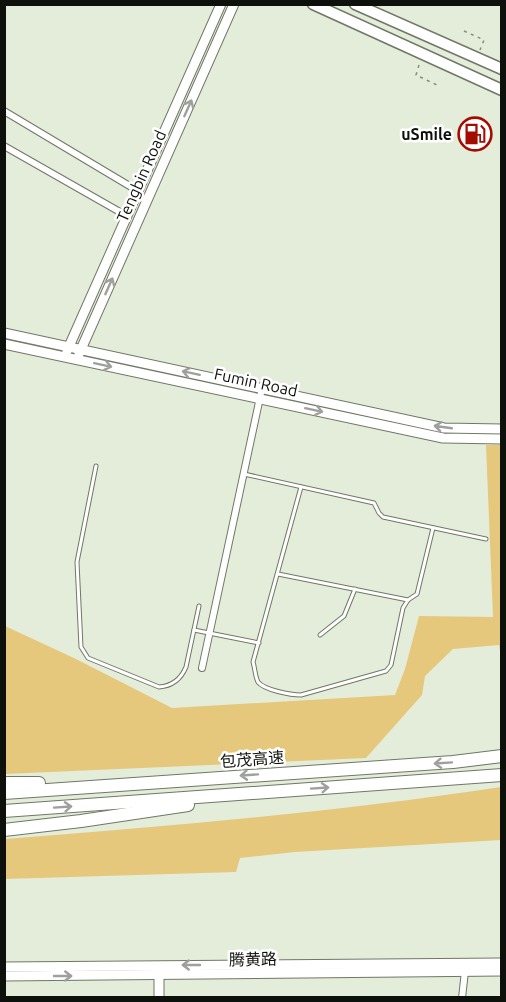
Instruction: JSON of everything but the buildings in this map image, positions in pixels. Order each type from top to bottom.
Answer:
[{"type":"highway","name":"包茂高速","points":[[4,793],[137,782],[453,762],[501,756]]},
{"type":"highway","name":"包茂高速","points":[[4,811],[501,775]]},
{"type":"highway","points":[[4,783],[137,782]]},
{"type":"highway","points":[[4,830],[273,792]]},
{"type":"main road","name":"Tengbin Road","points":[[64,356],[220,4]]},
{"type":"main road","name":"Tengbin Road","points":[[77,359],[234,4]]},
{"type":"main road","points":[[313,4],[501,90]]},
{"type":"main road","points":[[355,4],[501,69]]},
{"type":"main road","name":"Fumin Road","points":[[4,333],[444,428],[501,429]]},
{"type":"main road","name":"Fumin Road","points":[[4,344],[443,438],[501,439]]},
{"type":"main road","name":"腾黄路","points":[[4,976],[159,970],[501,963]]},
{"type":"main road","name":"腾黄路","points":[[4,967],[159,970],[501,970]]},
{"type":"main road","points":[[159,970],[159,998]]},
{"type":"street","points":[[4,111],[138,191]]},
{"type":"street","points":[[4,146],[127,216]]},
{"type":"street","points":[[202,668],[262,388]]},
{"type":"street","points":[[462,998],[465,971]]},
{"type":"lane","points":[[96,466],[77,562],[81,647],[84,654],[88,658],[159,687],[168,686],[182,677],[186,667],[199,606]]},
{"type":"lane","points":[[244,474],[374,503],[383,517],[486,539]]},
{"type":"lane","points":[[301,487],[253,662],[257,681],[262,686],[290,695],[311,693],[386,671],[391,665],[403,609],[408,600],[417,594],[433,528]]},
{"type":"lane","points":[[278,574],[408,600]]},
{"type":"lane","points":[[320,635],[344,616],[356,589]]},
{"type":"lane","points":[[194,630],[259,643]]},
{"type":"path","points":[[464,31],[484,40],[480,51]]},
{"type":"path","points":[[419,65],[416,75],[439,86]]},
{"type":"shaded area","points":[[486,445],[501,445],[501,657],[499,645],[453,649],[425,676],[422,695],[366,758],[5,774],[5,626],[172,708],[395,695],[405,669],[419,616],[493,617]]},
{"type":"shaded area","points":[[501,787],[501,840],[295,852],[240,858],[236,872],[5,879],[5,839],[315,811]]},
{"type":"place","name":"uSmile","points":[[475,134]]}]
